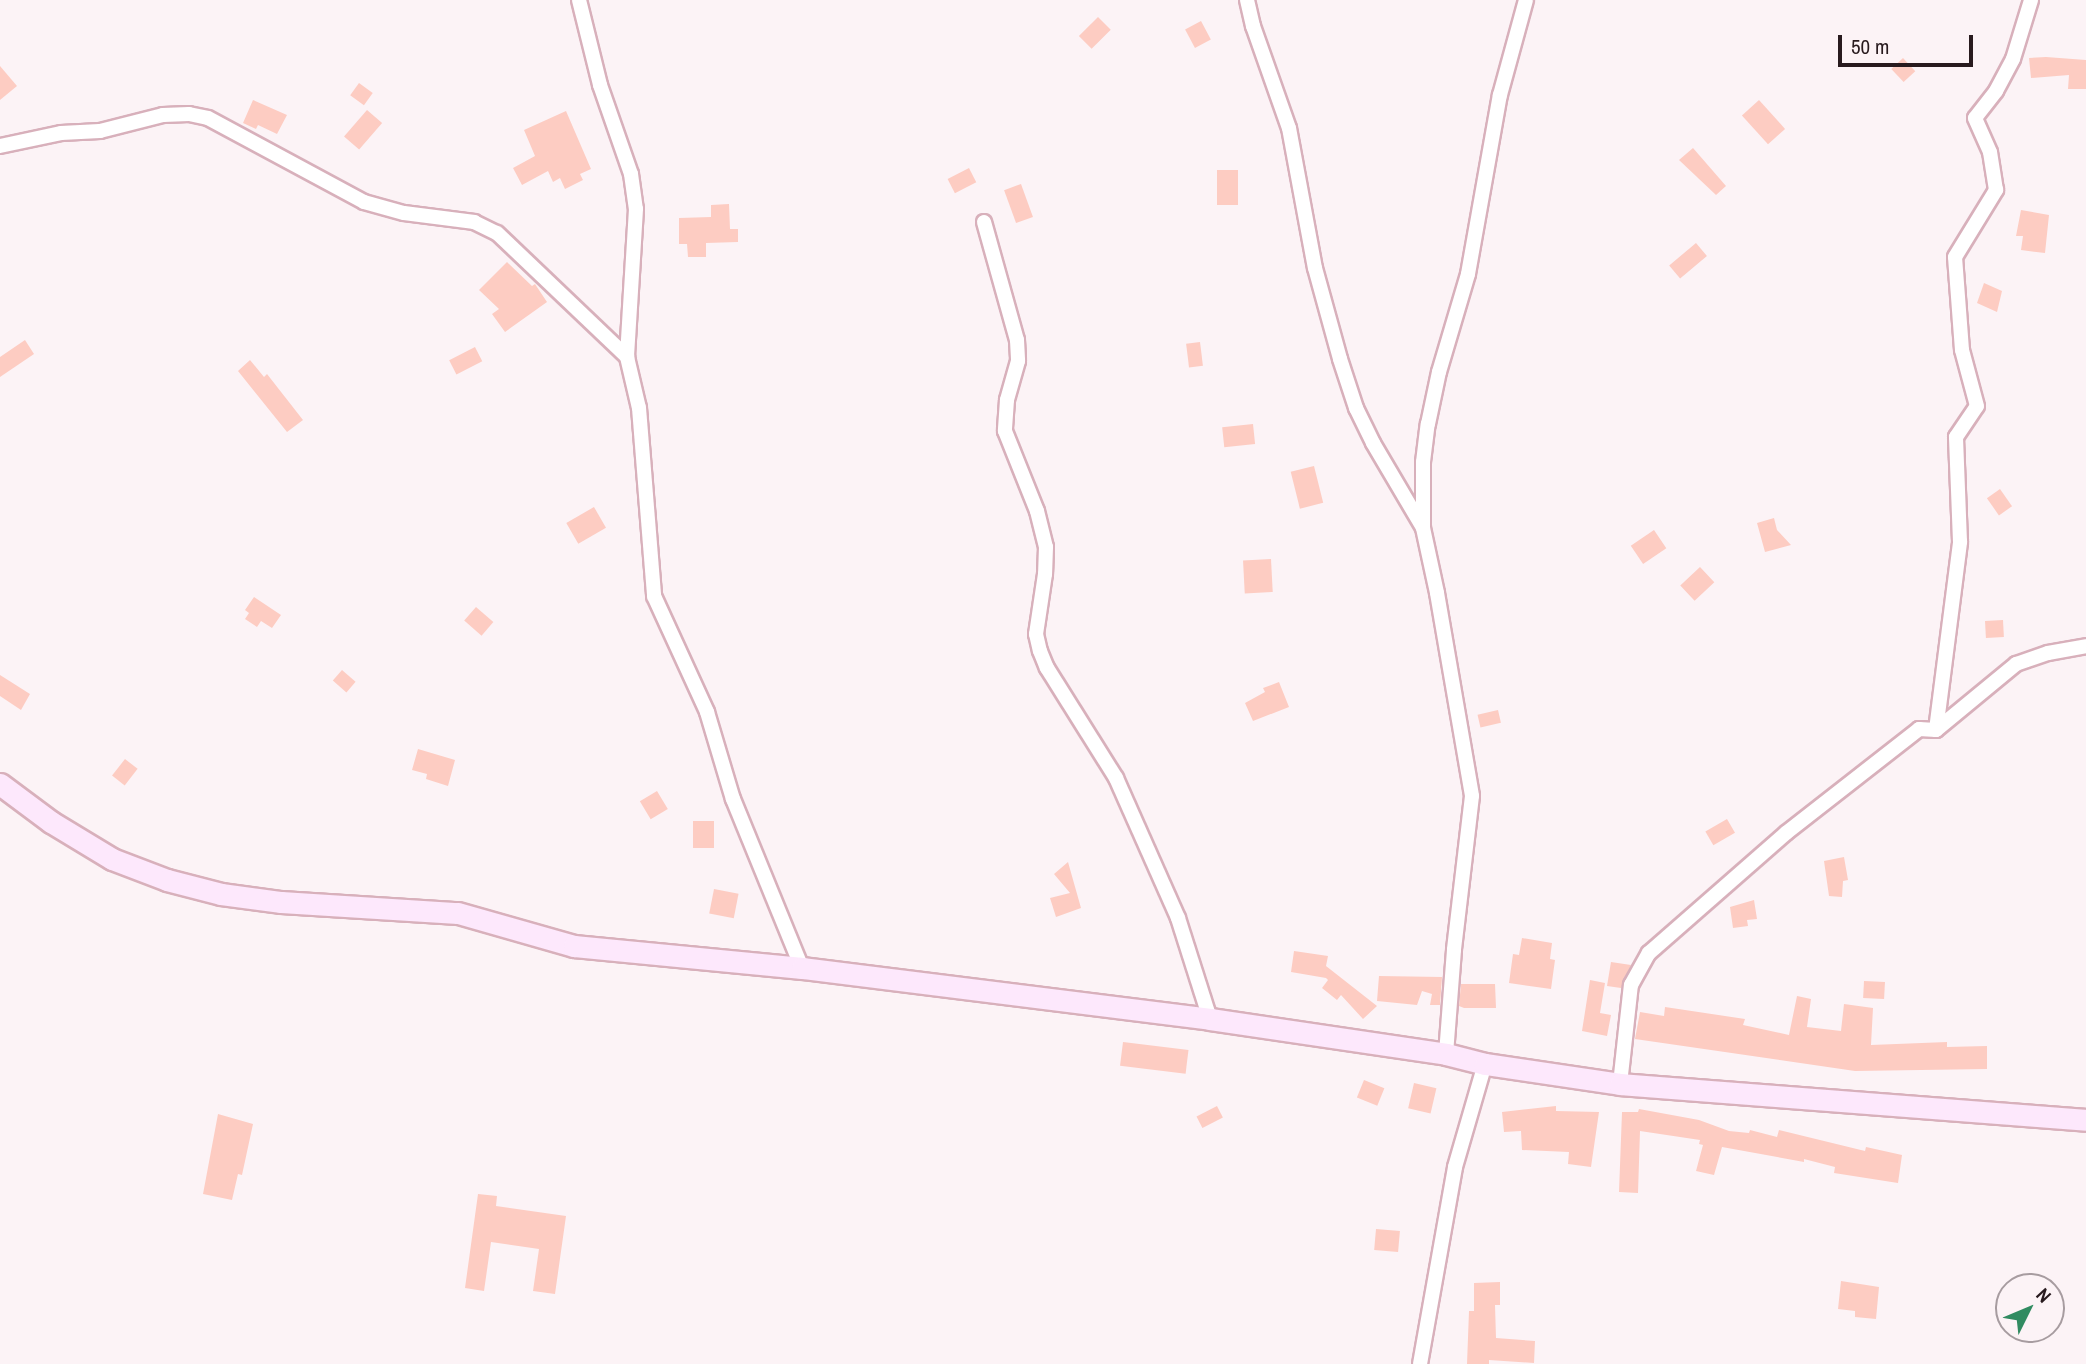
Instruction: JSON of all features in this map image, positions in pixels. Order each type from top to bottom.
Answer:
[{"type":"main road","points":[[0,784],[51,822],[112,859],[167,880],[221,894],[281,902],[458,913],[574,946],[802,968],[1210,1019],[1446,1054],[1485,1064],[1620,1084],[2086,1120]]},
{"type":"street","points":[[579,0],[600,85],[631,174],[636,209],[628,357],[639,408],[654,596],[707,712],[733,799],[802,968]]},
{"type":"street","points":[[1247,0],[1253,26],[1289,128],[1315,268],[1344,371],[1373,443],[1423,528]]},
{"type":"street","points":[[1446,1054],[1454,950],[1472,796],[1469,765],[1423,528],[1423,462],[1439,372],[1468,274],[1500,95],[1526,0]]},
{"type":"street","points":[[1936,730],[1960,542],[1956,437],[1977,406],[1962,349],[1955,257],[1996,190],[1990,152],[1975,118],[1996,92],[2012,59],[2031,0]]},
{"type":"street","points":[[0,146],[61,133],[100,131],[163,114],[189,114],[208,118],[364,202],[404,213],[474,222],[497,233],[628,357]]},
{"type":"street","points":[[984,222],[1017,340],[1018,361],[1007,400],[1005,431],[1037,511],[1046,547],[1036,634],[1040,651],[1047,668],[1116,778],[1178,918],[1210,1019]]},
{"type":"street","points":[[1620,1084],[1631,985],[1649,953],[1786,833],[1919,729],[1936,730],[2015,664],[2048,653],[2086,646]]},
{"type":"street","points":[[1420,1364],[1455,1167],[1485,1064]]},
{"type":"building","points":[[1098,17],[1111,30],[1092,49],[1079,36]]},
{"type":"building","points":[[1201,21],[1211,40],[1195,48],[1185,29]]},
{"type":"building","points":[[1903,58],[1915,71],[1904,82],[1891,69]]},
{"type":"building","points":[[2029,58],[2086,60],[2086,89],[2068,89],[2069,75],[2031,78]]},
{"type":"building","points":[[0,66],[17,86],[0,100]]},
{"type":"building","points":[[359,83],[373,93],[364,105],[350,95]]},
{"type":"building","points":[[253,100],[287,115],[277,134],[258,125],[256,129],[243,123]]},
{"type":"building","points":[[1759,100],[1785,129],[1768,144],[1742,115]]},
{"type":"building","points":[[367,110],[382,123],[359,150],[344,136]]},
{"type":"building","points":[[566,111],[591,169],[580,174],[583,180],[565,189],[560,178],[553,182],[548,171],[522,185],[513,168],[535,156],[524,130]]},
{"type":"building","points":[[1693,148],[1726,186],[1716,195],[1679,160]]},
{"type":"building","points":[[969,168],[976,182],[955,193],[948,179]]},
{"type":"building","points":[[1217,170],[1238,170],[1238,205],[1217,205]]},
{"type":"building","points":[[1021,184],[1033,217],[1016,223],[1004,190]]},
{"type":"building","points":[[729,204],[730,229],[738,229],[738,242],[706,243],[706,257],[688,257],[687,244],[679,244],[679,218],[711,217],[711,205]]},
{"type":"building","points":[[2021,210],[2049,215],[2045,253],[2021,250],[2023,236],[2016,236]]},
{"type":"building","points":[[1696,243],[1707,256],[1680,279],[1669,265]]},
{"type":"building","points":[[507,262],[532,286],[535,284],[547,302],[505,332],[492,314],[499,309],[479,290]]},
{"type":"building","points":[[1984,283],[2002,291],[1997,312],[1977,303]]},
{"type":"building","points":[[25,340],[34,354],[0,377],[0,357]]},
{"type":"building","points":[[1200,342],[1203,366],[1189,368],[1186,344]]},
{"type":"building","points":[[475,347],[482,361],[456,374],[449,360]]},
{"type":"building","points":[[250,360],[264,377],[267,374],[303,420],[287,432],[238,371]]},
{"type":"building","points":[[1253,424],[1255,444],[1224,447],[1222,427]]},
{"type":"building","points":[[1314,466],[1323,503],[1300,509],[1291,472]]},
{"type":"building","points":[[2000,489],[2012,506],[1999,515],[1987,498]]},
{"type":"building","points":[[594,507],[606,528],[578,544],[566,523]]},
{"type":"building","points":[[1774,518],[1777,530],[1791,545],[1765,552],[1757,523]]},
{"type":"building","points":[[1654,530],[1666,548],[1643,564],[1631,546]]},
{"type":"building","points":[[1271,559],[1273,592],[1245,593],[1243,560]]},
{"type":"building","points":[[1700,567],[1714,582],[1695,601],[1680,585]]},
{"type":"building","points":[[254,597],[281,615],[272,628],[261,621],[257,627],[245,619],[249,613],[245,610]]},
{"type":"building","points":[[476,607],[493,622],[482,636],[464,621]]},
{"type":"building","points":[[2003,620],[2004,637],[1986,638],[1985,621]]},
{"type":"building","points":[[342,670],[356,682],[346,692],[333,681]]},
{"type":"building","points":[[0,675],[30,694],[21,710],[0,696]]},
{"type":"building","points":[[1279,682],[1289,707],[1253,721],[1245,703],[1265,692],[1263,688]]},
{"type":"building","points":[[1498,710],[1501,723],[1480,727],[1478,715]]},
{"type":"building","points":[[418,749],[455,760],[448,786],[426,779],[427,774],[412,770]]},
{"type":"building","points":[[125,759],[138,769],[125,785],[112,776]]},
{"type":"building","points":[[657,791],[668,809],[651,819],[640,801]]},
{"type":"building","points":[[1727,819],[1735,833],[1713,845],[1705,832]]},
{"type":"building","points":[[693,821],[714,821],[714,848],[693,848]]},
{"type":"building","points":[[1844,857],[1848,880],[1843,881],[1842,897],[1829,896],[1824,861]]},
{"type":"building","points":[[1068,862],[1081,908],[1056,917],[1050,898],[1070,893],[1054,874]]},
{"type":"building","points":[[714,889],[739,894],[734,918],[709,914]]},
{"type":"building","points":[[1754,900],[1757,919],[1747,920],[1748,926],[1733,928],[1730,907]]},
{"type":"building","points":[[1522,938],[1552,943],[1550,959],[1555,960],[1551,989],[1509,983],[1513,954],[1519,955]]},
{"type":"building","points":[[1294,951],[1328,956],[1326,966],[1377,1006],[1363,1019],[1341,995],[1337,1000],[1322,988],[1328,980],[1326,978],[1291,972]]},
{"type":"building","points":[[1611,962],[1631,965],[1621,988],[1607,986]]},
{"type":"building","points":[[1379,976],[1442,977],[1440,1005],[1430,1005],[1432,994],[1422,991],[1417,1005],[1377,1001]]},
{"type":"building","points":[[1590,980],[1605,983],[1600,1013],[1611,1015],[1607,1036],[1582,1031]]},
{"type":"building","points":[[1864,981],[1885,982],[1884,999],[1863,998]]},
{"type":"building","points":[[1461,984],[1495,984],[1496,1008],[1459,1006]]},
{"type":"building","points":[[1797,996],[1811,999],[1807,1027],[1841,1031],[1844,1004],[1873,1008],[1871,1045],[1947,1042],[1947,1047],[1987,1046],[1987,1069],[1855,1071],[1635,1039],[1640,1012],[1664,1016],[1665,1007],[1745,1019],[1743,1025],[1789,1035]]},
{"type":"building","points":[[1123,1042],[1189,1050],[1186,1074],[1120,1066]]},
{"type":"building","points":[[1364,1080],[1384,1088],[1377,1106],[1357,1098]]},
{"type":"building","points":[[1414,1083],[1436,1088],[1431,1114],[1408,1108]]},
{"type":"building","points":[[1217,1106],[1223,1118],[1202,1128],[1197,1116]]},
{"type":"building","points":[[1556,1106],[1556,1111],[1599,1112],[1591,1167],[1568,1164],[1569,1152],[1522,1150],[1521,1131],[1504,1132],[1502,1112]]},
{"type":"building","points":[[1639,1109],[1699,1120],[1729,1131],[1749,1133],[1750,1130],[1777,1137],[1779,1130],[1865,1151],[1866,1147],[1902,1155],[1898,1183],[1834,1173],[1835,1167],[1804,1159],[1804,1162],[1722,1147],[1714,1175],[1696,1171],[1703,1145],[1699,1144],[1700,1140],[1640,1131],[1638,1193],[1619,1192],[1622,1112],[1638,1112]]},
{"type":"building","points":[[218,1114],[253,1124],[242,1175],[238,1174],[232,1200],[203,1194]]},
{"type":"building","points":[[478,1194],[497,1196],[496,1206],[566,1216],[555,1294],[533,1291],[539,1249],[491,1242],[484,1291],[465,1288]]},
{"type":"building","points":[[1376,1229],[1400,1231],[1398,1252],[1374,1250]]},
{"type":"building","points":[[1841,1281],[1879,1287],[1876,1319],[1855,1317],[1855,1311],[1838,1309]]},
{"type":"building","points":[[1500,1282],[1500,1305],[1495,1305],[1496,1338],[1535,1341],[1534,1363],[1489,1360],[1489,1364],[1467,1364],[1469,1311],[1474,1311],[1474,1283]]}]
